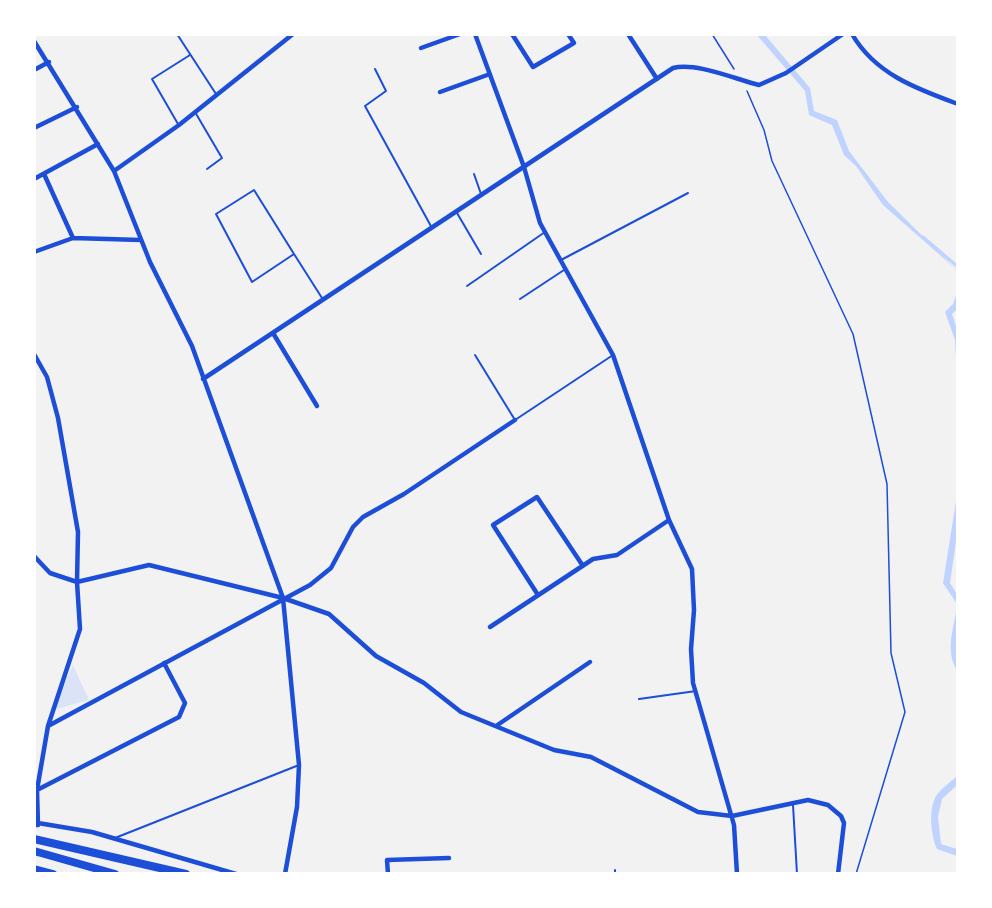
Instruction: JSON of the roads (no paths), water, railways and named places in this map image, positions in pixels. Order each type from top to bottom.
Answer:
[{"type":"highway","points":[[34,839],[186,873]]},
{"type":"highway","points":[[34,851],[115,873]]},
{"type":"highway","points":[[34,868],[52,873]]},
{"type":"street","points":[[114,171],[179,126],[293,34]]},
{"type":"street","points":[[422,48],[460,34]]},
{"type":"street","points":[[475,34],[524,167],[540,223],[613,356],[669,520],[692,569],[694,610],[691,649],[696,690],[732,816],[737,873]]},
{"type":"street","points":[[512,34],[533,67],[573,43],[568,34]]},
{"type":"street","points":[[628,34],[657,79]]},
{"type":"street","points":[[203,379],[433,230],[673,68],[684,65],[759,85],[795,68],[843,34]]},
{"type":"street","points":[[852,34],[873,58],[907,86],[957,104]]},
{"type":"street","points":[[34,41],[77,106],[114,171],[141,240],[192,346],[283,598],[299,765],[297,807],[285,873]]},
{"type":"street","points":[[34,70],[49,62]]},
{"type":"street","points":[[440,92],[490,74]]},
{"type":"street","points":[[34,128],[77,106]]},
{"type":"street","points":[[34,179],[98,144]]},
{"type":"street","points":[[44,174],[74,238]]},
{"type":"street","points":[[34,252],[74,238],[141,240]]},
{"type":"street","points":[[273,333],[316,405]]},
{"type":"street","points":[[34,354],[47,377],[58,418],[78,532],[77,582],[80,629],[48,726],[37,790],[36,824],[92,832],[236,873]]},
{"type":"street","points":[[48,726],[310,585],[331,568],[353,527],[363,517],[404,494],[515,420]]},
{"type":"street","points":[[538,595],[493,525],[537,497],[583,566]]},
{"type":"street","points":[[490,627],[593,559],[617,555],[669,520]]},
{"type":"street","points":[[34,556],[50,573],[77,582],[149,565],[283,598],[329,614],[376,656],[424,683],[461,712],[554,750],[591,757],[698,812],[732,816],[808,800],[828,805],[841,816],[844,831],[838,873]]},
{"type":"street","points":[[496,726],[590,662]]},
{"type":"street","points":[[37,790],[179,717],[185,703],[164,663]]},
{"type":"street","points":[[388,873],[387,860],[449,858]]},
{"type":"lane","points":[[177,34],[217,96]]},
{"type":"lane","points":[[179,126],[152,80],[190,55]]},
{"type":"lane","points":[[375,69],[386,91],[365,106],[433,230]]},
{"type":"lane","points":[[195,112],[222,158],[207,169]]},
{"type":"lane","points":[[474,174],[482,196]]},
{"type":"lane","points":[[294,254],[252,282],[216,214],[254,190],[324,300]]},
{"type":"lane","points":[[561,260],[688,193]]},
{"type":"lane","points":[[457,213],[481,254]]},
{"type":"lane","points":[[467,286],[545,232]]},
{"type":"lane","points":[[520,299],[566,269]]},
{"type":"lane","points":[[475,355],[515,420],[613,356]]},
{"type":"lane","points":[[639,699],[696,690]]},
{"type":"lane","points":[[113,838],[299,765]]},
{"type":"lane","points":[[793,802],[797,873]]},
{"type":"water","points":[[757,35],[765,35],[810,88],[814,111],[837,120],[849,151],[888,202],[957,270],[883,205],[856,166],[844,155],[832,125],[809,115],[805,91]]},
{"type":"water","points":[[957,293],[957,309],[952,314],[957,329],[957,375],[955,340],[945,312],[953,304]]},
{"type":"water","points":[[957,495],[957,534],[950,583],[957,594],[957,604],[943,583]]},
{"type":"water","points":[[957,604],[957,670],[951,654],[951,638]]},
{"type":"water","points":[[957,776],[957,785],[942,799],[938,817],[941,844],[957,849],[957,856],[937,849],[933,837],[931,815],[936,796]]},
{"type":"waterway","points":[[923,237],[958,267]]}]
